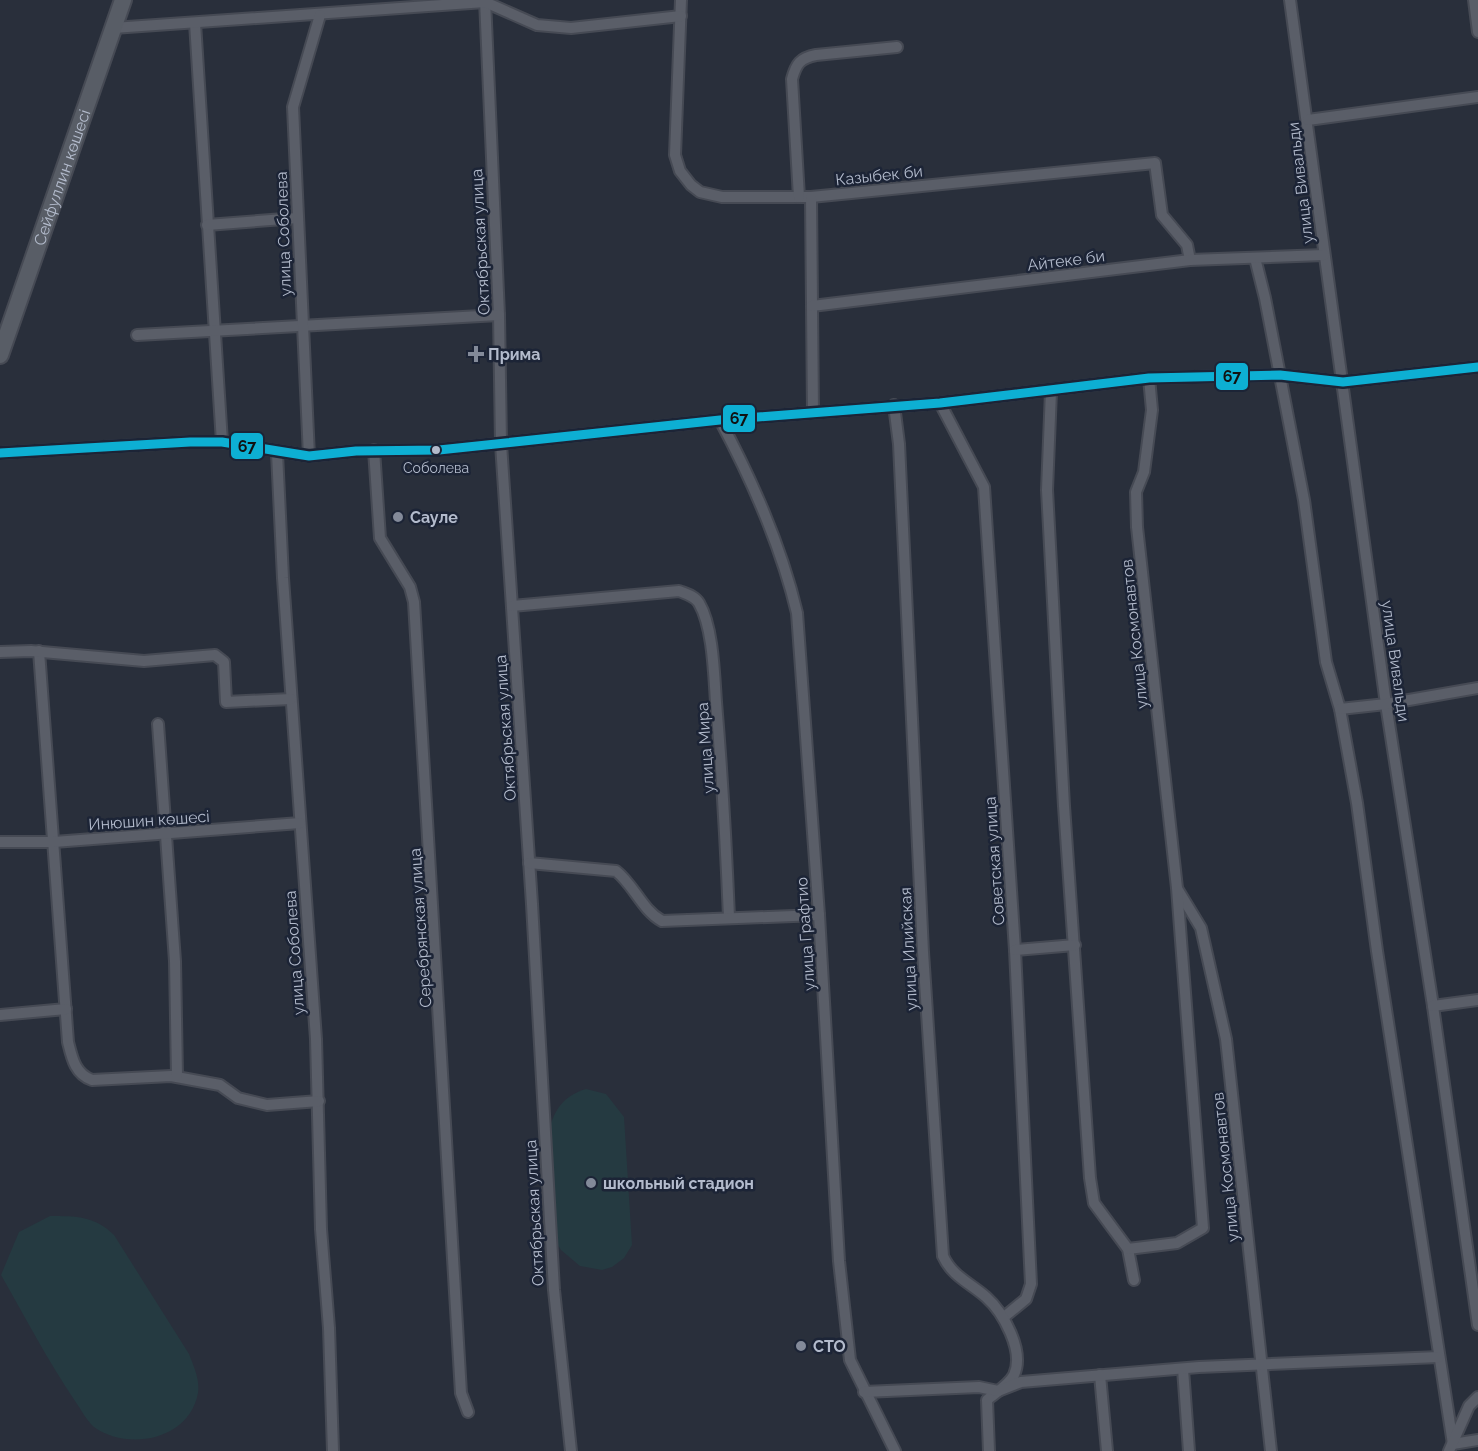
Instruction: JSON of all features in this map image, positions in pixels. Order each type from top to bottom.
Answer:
[{"type":"main road","name":"Сейфуллин көшесі","points":[[0,355],[123,0]]},
{"type":"street","name":"Казыбек би","points":[[681,0],[675,154],[680,171],[700,192],[722,197],[811,197],[1155,163],[1162,215],[1187,244],[1190,260]]},
{"type":"street","name":"улица Вивальди","points":[[1290,0],[1386,704],[1433,1006],[1478,1325]]},
{"type":"street","points":[[1474,0],[1478,32]]},
{"type":"street","points":[[113,28],[320,15],[485,1],[537,25],[571,28],[681,16]]},
{"type":"street","name":"Октябрьская улица","points":[[485,1],[499,315],[501,444],[554,1290],[571,1451]]},
{"type":"street","name":"улица Соболева","points":[[309,456],[293,107],[320,15]]},
{"type":"street","points":[[195,23],[222,442]]},
{"type":"street","points":[[799,197],[792,79],[796,66],[804,57],[897,47]]},
{"type":"street","points":[[1308,120],[1478,97]]},
{"type":"street","points":[[811,197],[813,413]]},
{"type":"street","points":[[207,225],[297,218]]},
{"type":"street","name":"Айтеке би","points":[[812,306],[1190,260],[1324,255]]},
{"type":"street","points":[[1255,258],[1266,298],[1304,500],[1326,662],[1340,709],[1357,803],[1451,1447]]},
{"type":"street","points":[[137,335],[499,315]]},
{"type":"street","points":[[0,453],[143,444],[222,442],[277,453],[309,456],[374,450],[439,450],[720,420],[940,403],[1149,378],[1280,375],[1343,382],[1478,367]]},
{"type":"street","name":"улица Космонавтов","points":[[1128,1249],[1177,1243],[1203,1228],[1177,888],[1137,527],[1136,492],[1144,472],[1152,410],[1149,378]]},
{"type":"street","points":[[1051,391],[1047,490],[1064,806],[1090,1178],[1094,1203],[1128,1249],[1134,1280]]},
{"type":"street","name":"Советская улица","points":[[940,403],[978,470],[984,487],[1015,950],[1031,1284],[1026,1299],[1004,1317]]},
{"type":"street","name":"улица Илийская","points":[[894,405],[899,444],[923,952],[943,1256],[951,1272],[985,1296],[1004,1317],[1014,1343],[1016,1367],[1013,1377],[987,1400],[990,1451]]},
{"type":"street","name":"улица Графтио","points":[[720,420],[753,483],[787,573],[797,613],[819,915],[840,1261],[850,1360],[895,1451]]},
{"type":"street","name":"Серебрянская улица","points":[[374,450],[380,538],[410,587],[414,602],[461,1393],[468,1412]]},
{"type":"street","name":"улица Соболева","points":[[277,453],[291,699],[319,1101],[321,1229],[329,1328],[333,1451]]},
{"type":"street","name":"улица Мира","points":[[512,606],[680,591],[692,596],[698,602],[707,626],[714,670],[723,779],[729,916]]},
{"type":"street","points":[[0,652],[39,651],[144,661],[215,655],[224,662],[226,702],[291,699]]},
{"type":"street","points":[[39,651],[70,1050],[83,1077],[92,1080],[177,1076],[220,1085],[238,1098],[267,1105],[319,1101]]},
{"type":"street","points":[[1340,709],[1386,704],[1478,688]]},
{"type":"street","points":[[158,724],[164,834],[175,961],[177,1076]]},
{"type":"street","name":"Инюшин көшесі","points":[[0,842],[54,842],[300,823]]},
{"type":"street","points":[[529,863],[616,871],[627,879],[654,917],[662,921],[729,916],[819,915]]},
{"type":"street","name":"улица Космонавтов","points":[[1177,888],[1201,928],[1226,1039],[1271,1451]]},
{"type":"street","points":[[1015,950],[1075,945]]},
{"type":"street","points":[[1433,1006],[1478,1000]]},
{"type":"street","points":[[0,1015],[66,1009]]},
{"type":"street","points":[[864,1392],[979,1387],[998,1391],[1022,1382],[1100,1375],[1439,1357]]},
{"type":"street","points":[[1183,1369],[1189,1451]]},
{"type":"street","points":[[1100,1375],[1107,1451]]},
{"type":"street","points":[[1451,1447],[1469,1406],[1478,1397]]},
{"type":"street","points":[[1451,1447],[1478,1440]]},
{"type":"shaded area","name":"школьный стадион","points":[[586,1089],[606,1094],[624,1117],[632,1245],[624,1258],[612,1267],[602,1270],[580,1266],[561,1250],[556,1242],[549,1130],[554,1115],[566,1099]]},
{"type":"shaded area","points":[[50,1216],[85,1218],[100,1224],[114,1235],[189,1354],[195,1369],[198,1393],[192,1409],[183,1422],[170,1431],[155,1437],[123,1439],[94,1427],[55,1370],[1,1275],[19,1232]]},
{"type":"transit line","name":"67","points":[[0,453],[190,442],[222,442],[309,456],[356,451],[439,450],[720,420],[940,403],[1149,378],[1280,375],[1343,382],[1478,367]]},
{"type":"place","name":"Прима","points":[[476,354]]},
{"type":"place","name":"Соболева","points":[[436,450]]},
{"type":"place","name":"Сауле","points":[[398,517]]},
{"type":"place","name":"школьный стадион","points":[[591,1183]]},
{"type":"place","name":"СТО","points":[[801,1346]]}]
